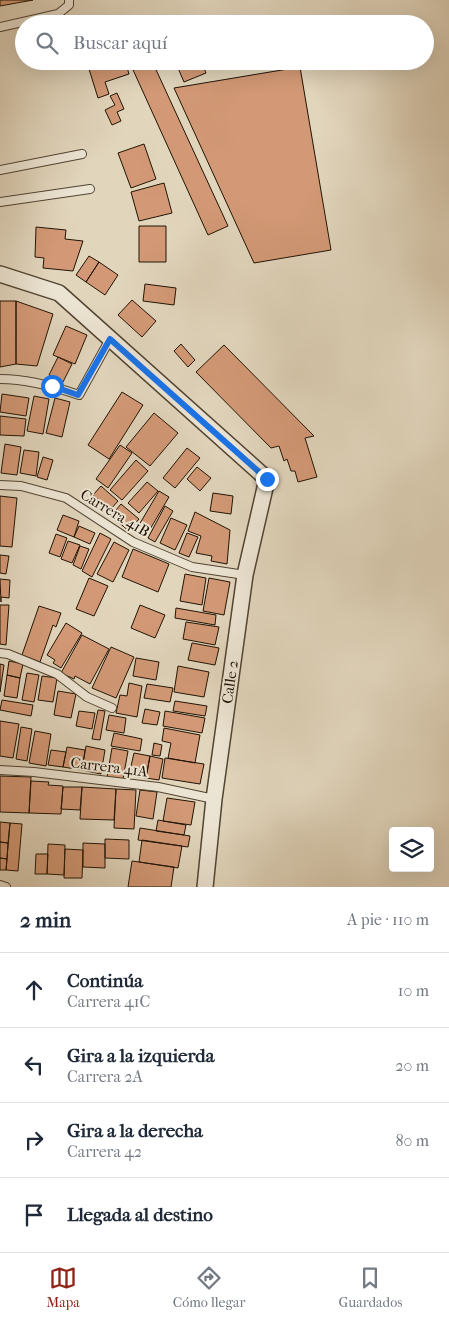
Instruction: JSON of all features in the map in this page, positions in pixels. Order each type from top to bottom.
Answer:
[{"type":"street","points":[[0,274],[59,293],[110,339]]},
{"type":"street","name":"Calle 2","points":[[110,339],[267,479],[244,575],[214,799],[205,887]]},
{"type":"lane","points":[[54,15],[58,14],[69,5],[68,0]]},
{"type":"lane","points":[[0,27],[15,24]]},
{"type":"lane","points":[[0,170],[82,154]]},
{"type":"lane","points":[[0,202],[90,189]]},
{"type":"lane","points":[[0,379],[13,379],[52,386],[78,395],[110,339]]},
{"type":"lane","name":"Carrera 41B","points":[[0,485],[21,486],[66,498],[133,542],[192,567],[244,575]]},
{"type":"lane","points":[[0,653],[8,654],[57,674],[86,697],[112,708]]},
{"type":"lane","name":"Carrera 41A","points":[[0,770],[158,786],[214,799]]},
{"type":"lane","points":[[0,885],[6,887]]},
{"type":"building","points":[[0,0],[33,0],[0,6]]},
{"type":"building","points":[[89,70],[128,70],[129,74],[105,82],[109,94],[98,98]]},
{"type":"building","points":[[133,70],[156,70],[228,226],[208,235]]},
{"type":"building","points":[[179,70],[205,70],[206,73],[184,82]]},
{"type":"building","points":[[282,70],[301,70],[331,250],[254,263],[174,88]]},
{"type":"building","points":[[117,93],[124,109],[117,112],[121,121],[112,125],[105,110],[115,105],[110,96]]},
{"type":"building","points":[[144,144],[156,179],[131,188],[118,153]]},
{"type":"building","points":[[164,183],[172,213],[139,221],[131,192]]},
{"type":"building","points":[[139,226],[166,226],[166,262],[139,262]]},
{"type":"building","points":[[36,227],[66,230],[65,239],[83,241],[73,271],[43,268],[44,258],[35,257]]},
{"type":"building","points":[[89,256],[99,262],[86,282],[76,275]]},
{"type":"building","points":[[99,262],[118,275],[105,295],[86,282]]},
{"type":"building","points":[[145,284],[176,288],[174,305],[143,301]]},
{"type":"building","points":[[132,300],[156,321],[142,337],[118,315]]},
{"type":"building","points":[[0,301],[16,301],[16,364],[0,367]]},
{"type":"building","points":[[16,301],[53,314],[37,366],[16,364]]},
{"type":"building","points":[[66,326],[87,335],[75,364],[53,355]]},
{"type":"building","points":[[181,344],[195,360],[188,367],[174,351]]},
{"type":"building","points":[[224,345],[314,436],[305,438],[317,477],[298,482],[295,471],[291,471],[287,459],[284,461],[279,446],[271,448],[196,372]]},
{"type":"building","points":[[58,357],[72,364],[63,382],[49,375]]},
{"type":"building","points":[[122,392],[143,405],[109,459],[88,445]]},
{"type":"building","points":[[2,394],[29,398],[26,416],[0,412]]},
{"type":"building","points":[[34,396],[49,399],[43,434],[27,431]]},
{"type":"building","points":[[55,398],[70,402],[62,437],[46,433]]},
{"type":"building","points":[[154,413],[178,433],[150,466],[126,447]]},
{"type":"building","points":[[0,416],[26,419],[24,436],[0,435]]},
{"type":"building","points":[[5,444],[21,447],[17,475],[1,473]]},
{"type":"building","points":[[120,445],[132,453],[108,488],[96,479]]},
{"type":"building","points":[[187,448],[200,458],[175,488],[163,478]]},
{"type":"building","points":[[24,450],[39,452],[36,476],[20,473]]},
{"type":"building","points":[[43,457],[53,460],[47,480],[37,477]]},
{"type":"building","points":[[136,460],[148,471],[122,500],[110,490]]},
{"type":"building","points":[[197,467],[211,478],[200,491],[187,479]]},
{"type":"building","points":[[147,482],[158,491],[139,513],[128,503]]},
{"type":"building","points":[[101,486],[118,501],[110,510],[93,495]]},
{"type":"building","points":[[159,491],[169,497],[149,531],[139,525]]},
{"type":"building","points":[[213,493],[233,496],[231,514],[210,511]]},
{"type":"building","points":[[0,496],[17,498],[12,547],[0,546]]},
{"type":"building","points":[[121,504],[139,519],[129,531],[111,516]]},
{"type":"building","points":[[165,506],[173,511],[155,542],[148,538]]},
{"type":"building","points":[[195,512],[230,530],[227,564],[211,561],[212,556],[196,553],[201,536],[188,531]]},
{"type":"building","points":[[63,515],[79,521],[74,537],[57,530]]},
{"type":"building","points":[[171,518],[187,525],[175,550],[160,543]]},
{"type":"building","points":[[79,526],[95,533],[90,544],[74,537]]},
{"type":"building","points":[[100,533],[111,539],[92,577],[82,571]]},
{"type":"building","points":[[187,533],[198,537],[189,557],[179,553]]},
{"type":"building","points":[[56,534],[67,538],[60,557],[49,553]]},
{"type":"building","points":[[68,541],[80,545],[72,563],[61,559]]},
{"type":"building","points":[[114,542],[129,550],[113,582],[97,574]]},
{"type":"building","points":[[80,546],[89,549],[81,569],[73,565]]},
{"type":"building","points":[[133,549],[169,564],[158,592],[122,577]]},
{"type":"building","points":[[0,555],[9,556],[6,574],[0,573]]},
{"type":"building","points":[[185,574],[206,578],[202,605],[180,601]]},
{"type":"building","points":[[89,578],[108,586],[94,616],[76,609]]},
{"type":"building","points":[[209,578],[230,582],[224,615],[203,611]]},
{"type":"building","points":[[0,579],[10,580],[9,598],[1,597],[1,602]]},
{"type":"building","points":[[0,605],[9,605],[6,645],[0,644]]},
{"type":"building","points":[[140,605],[165,615],[155,638],[131,628]]},
{"type":"building","points":[[39,606],[61,613],[56,627],[53,625],[40,662],[22,655]]},
{"type":"building","points":[[176,608],[216,615],[215,625],[175,618]]},
{"type":"building","points":[[186,622],[219,627],[215,645],[183,639]]},
{"type":"building","points":[[66,623],[82,633],[61,668],[53,663],[55,660],[47,655]]},
{"type":"building","points":[[82,635],[109,649],[90,684],[75,676],[74,679],[61,673]]},
{"type":"building","points":[[192,643],[219,648],[215,665],[188,660]]},
{"type":"building","points":[[111,647],[134,657],[116,698],[92,688]]},
{"type":"building","points":[[136,658],[159,662],[156,680],[133,676]]},
{"type":"building","points":[[9,661],[23,664],[20,678],[7,675]]},
{"type":"building","points":[[0,664],[4,665],[0,692]]},
{"type":"building","points":[[178,666],[209,672],[204,697],[174,692]]},
{"type":"building","points":[[27,673],[39,675],[34,702],[22,700]]},
{"type":"building","points":[[7,675],[20,678],[17,698],[4,696]]},
{"type":"building","points":[[42,676],[57,678],[53,702],[38,700]]},
{"type":"building","points":[[129,683],[142,686],[137,717],[116,713],[120,695],[127,696]]},
{"type":"building","points":[[147,684],[173,688],[170,702],[144,698]]},
{"type":"building","points":[[58,691],[76,694],[71,718],[54,715]]},
{"type":"building","points":[[2,700],[33,705],[31,716],[0,710]]},
{"type":"building","points":[[175,701],[207,706],[205,716],[173,711]]},
{"type":"building","points":[[145,709],[160,712],[157,725],[142,723]]},
{"type":"building","points":[[98,710],[105,711],[100,740],[92,739]]},
{"type":"building","points":[[79,711],[95,713],[92,729],[76,726]]},
{"type":"building","points":[[165,711],[205,718],[202,733],[163,726]]},
{"type":"building","points":[[109,715],[126,718],[124,733],[106,730]]},
{"type":"building","points":[[0,721],[19,724],[13,758],[0,756]]},
{"type":"building","points":[[21,727],[32,729],[27,761],[16,759]]},
{"type":"building","points":[[164,728],[200,735],[195,763],[168,758],[171,743],[162,741]]},
{"type":"building","points":[[35,731],[51,734],[46,766],[29,763]]},
{"type":"building","points":[[114,733],[142,739],[140,751],[111,746]]},
{"type":"building","points":[[154,743],[162,745],[160,756],[152,755]]},
{"type":"building","points":[[86,746],[105,750],[101,774],[82,770]]},
{"type":"building","points":[[67,747],[85,750],[82,770],[63,767]]},
{"type":"building","points":[[112,748],[128,751],[123,779],[107,777]]},
{"type":"building","points":[[51,750],[66,752],[63,767],[48,765]]},
{"type":"building","points":[[134,753],[150,756],[146,778],[129,775]]},
{"type":"building","points":[[150,756],[163,759],[159,780],[146,778]]},
{"type":"building","points":[[165,758],[204,764],[200,784],[162,778]]},
{"type":"building","points":[[0,776],[31,777],[29,813],[0,812]]},
{"type":"building","points":[[31,781],[49,782],[48,785],[63,786],[61,814],[29,813]]},
{"type":"building","points":[[63,787],[82,787],[80,810],[61,809]]},
{"type":"building","points":[[82,787],[116,789],[114,820],[80,819]]},
{"type":"building","points":[[116,789],[136,790],[134,829],[114,828]]},
{"type":"building","points":[[140,790],[157,792],[153,819],[136,816]]},
{"type":"building","points":[[167,798],[195,802],[191,825],[163,821]]},
{"type":"building","points":[[158,820],[186,825],[184,835],[156,831]]},
{"type":"building","points":[[0,822],[10,823],[8,843],[0,842]]},
{"type":"building","points":[[10,823],[22,824],[18,871],[6,870]]},
{"type":"building","points":[[140,828],[190,836],[188,847],[138,840]]},
{"type":"building","points":[[105,839],[129,840],[129,859],[105,858]]},
{"type":"building","points":[[142,840],[182,846],[178,868],[139,862]]},
{"type":"building","points":[[0,842],[8,843],[7,859],[0,858]]},
{"type":"building","points":[[83,843],[105,844],[105,868],[83,867]]},
{"type":"building","points":[[48,844],[65,845],[64,875],[47,874]]},
{"type":"building","points":[[65,849],[83,850],[82,878],[64,878]]},
{"type":"building","points":[[36,854],[48,854],[47,874],[35,874]]},
{"type":"building","points":[[0,858],[7,859],[6,870],[0,870]]},
{"type":"building","points":[[132,861],[174,867],[171,887],[128,887]]},
{"type":"route","points":[[52,386],[78,395],[110,339],[267,479]]}]
